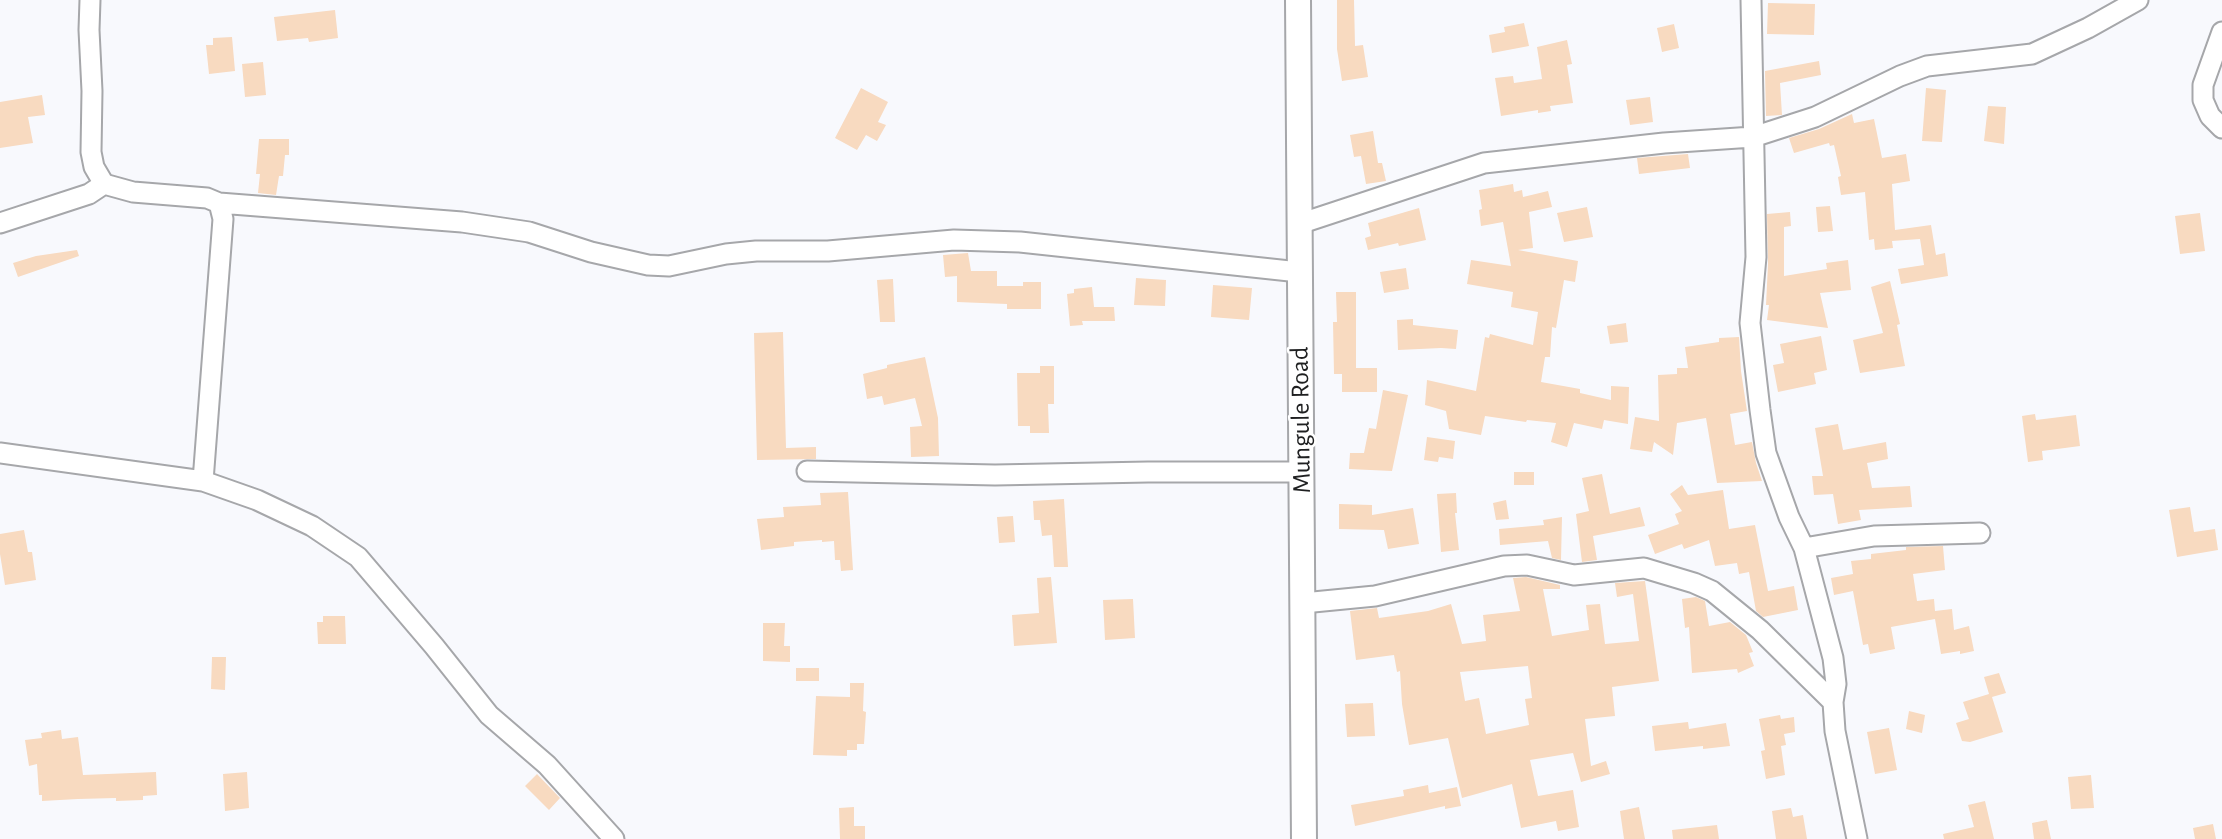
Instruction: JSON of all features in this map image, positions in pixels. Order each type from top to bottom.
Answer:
[{"type":"street","points":[[90,0],[94,167],[104,184],[132,192],[196,197],[219,203],[462,222],[529,232],[591,252],[669,266],[726,254],[756,251],[828,251],[954,240],[1020,242],[1299,272]]},
{"type":"street","name":"Mungule Road","points":[[1298,0],[1304,839]]},
{"type":"street","points":[[1751,0],[1756,257],[1750,323],[1760,410],[1766,453],[1789,517],[1804,548],[1833,658],[1836,684],[1833,702],[1835,731],[1857,839]]},
{"type":"street","points":[[1299,224],[1484,163],[1664,143],[1753,137],[1815,117],[1927,66],[2032,54],[2088,28],[2138,0]]},
{"type":"street","points":[[2222,32],[2214,48],[2203,85],[2203,100],[2210,116],[2222,128]]},
{"type":"street","points":[[0,223],[89,194],[104,184]]},
{"type":"street","points":[[203,481],[223,219],[219,203]]},
{"type":"street","points":[[0,453],[203,481],[257,500],[312,526],[358,558],[489,715],[547,765],[614,839]]},
{"type":"street","points":[[807,471],[995,475],[1301,472]]},
{"type":"street","points":[[1804,548],[1874,536],[1980,533]]},
{"type":"street","points":[[1303,603],[1375,596],[1504,566],[1527,565],[1574,575],[1644,568],[1695,583],[1712,591],[1752,623],[1833,702]]},
{"type":"building","points":[[1337,0],[1354,0],[1355,46],[1363,45],[1368,77],[1342,81],[1337,49]]},
{"type":"building","points":[[1768,3],[1815,4],[1814,35],[1767,34]]},
{"type":"building","points":[[335,10],[338,38],[309,42],[308,38],[277,41],[274,17]]},
{"type":"building","points":[[1524,23],[1529,46],[1492,53],[1489,35],[1505,32],[1504,27]]},
{"type":"building","points":[[1674,24],[1679,48],[1662,52],[1657,28]]},
{"type":"building","points":[[232,37],[235,71],[209,74],[206,45],[213,45],[213,38]]},
{"type":"building","points":[[1567,40],[1572,64],[1567,65],[1573,103],[1550,106],[1551,111],[1538,113],[1538,110],[1501,116],[1495,78],[1513,76],[1514,83],[1542,79],[1537,47]]},
{"type":"building","points":[[1819,61],[1821,75],[1780,83],[1782,115],[1766,116],[1765,71]]},
{"type":"building","points":[[263,62],[266,95],[245,97],[242,64]]},
{"type":"building","points":[[861,88],[888,102],[878,122],[886,125],[877,141],[866,135],[857,150],[835,138]]},
{"type":"building","points":[[1926,88],[1946,90],[1942,142],[1922,141]]},
{"type":"building","points":[[42,95],[45,115],[28,117],[33,143],[0,148],[0,102]]},
{"type":"building","points":[[1650,97],[1653,122],[1630,125],[1626,100]]},
{"type":"building","points":[[1988,106],[2006,107],[2004,144],[1984,141]]},
{"type":"building","points":[[1852,114],[1854,123],[1874,119],[1882,158],[1906,154],[1910,181],[1892,184],[1895,230],[1931,225],[1936,255],[1945,253],[1948,276],[1901,284],[1898,269],[1924,265],[1920,239],[1892,241],[1893,248],[1875,250],[1874,239],[1869,240],[1865,192],[1841,195],[1838,177],[1841,176],[1834,145],[1830,146],[1829,143],[1794,153],[1789,138],[1819,129]]},
{"type":"building","points":[[1373,131],[1378,163],[1382,163],[1386,181],[1366,184],[1361,156],[1354,157],[1350,135]]},
{"type":"building","points":[[259,139],[289,139],[289,155],[285,155],[283,176],[279,176],[276,195],[258,193],[260,174],[256,174]]},
{"type":"building","points":[[1688,154],[1690,168],[1639,174],[1637,158]]},
{"type":"building","points":[[1513,184],[1514,192],[1522,190],[1523,197],[1548,191],[1552,207],[1529,212],[1533,248],[1518,250],[1578,261],[1575,282],[1564,280],[1556,328],[1552,327],[1550,357],[1545,357],[1541,382],[1580,389],[1580,393],[1611,400],[1611,386],[1629,387],[1628,424],[1604,420],[1602,429],[1574,423],[1567,447],[1551,442],[1556,423],[1485,416],[1481,435],[1449,429],[1446,411],[1425,405],[1427,380],[1476,391],[1485,337],[1489,338],[1490,334],[1533,345],[1538,312],[1511,307],[1513,292],[1467,284],[1471,260],[1511,266],[1503,222],[1481,226],[1479,190]]},
{"type":"building","points":[[1830,206],[1833,231],[1818,232],[1816,207]]},
{"type":"building","points":[[1587,207],[1593,237],[1564,242],[1557,213]]},
{"type":"building","points":[[1419,208],[1426,240],[1368,250],[1365,238],[1371,236],[1368,223]]},
{"type":"building","points":[[1790,212],[1791,226],[1784,227],[1784,276],[1827,269],[1826,263],[1848,260],[1851,290],[1820,293],[1828,328],[1767,320],[1767,214]]},
{"type":"building","points":[[2200,213],[2205,251],[2180,254],[2175,216]]},
{"type":"building","points":[[77,250],[79,256],[18,277],[13,263],[36,256]]},
{"type":"building","points":[[968,253],[971,271],[997,271],[997,286],[1023,286],[1023,282],[1041,282],[1041,309],[1007,309],[1007,304],[957,302],[957,276],[945,277],[943,255]]},
{"type":"building","points":[[1406,268],[1409,289],[1384,293],[1380,272]]},
{"type":"building","points":[[1136,278],[1166,280],[1165,306],[1134,305]]},
{"type":"building","points":[[893,279],[895,322],[880,322],[877,280]]},
{"type":"building","points":[[1890,281],[1900,324],[1897,325],[1905,366],[1860,373],[1853,340],[1883,333],[1871,287]]},
{"type":"building","points":[[1213,285],[1252,288],[1249,320],[1211,317]]},
{"type":"building","points":[[1092,287],[1094,307],[1114,307],[1115,321],[1082,321],[1083,325],[1070,326],[1067,294],[1074,293],[1074,289]]},
{"type":"building","points":[[1336,292],[1356,292],[1356,368],[1377,368],[1377,392],[1342,392],[1342,374],[1334,374],[1333,322],[1337,322]]},
{"type":"building","points":[[1413,319],[1413,325],[1458,330],[1456,349],[1398,350],[1397,320]]},
{"type":"building","points":[[1626,323],[1628,342],[1610,344],[1607,326]]},
{"type":"building","points":[[783,332],[786,448],[816,447],[816,459],[757,460],[754,333]]},
{"type":"building","points":[[1821,336],[1827,370],[1814,373],[1816,384],[1778,392],[1773,365],[1784,363],[1780,344]]},
{"type":"building","points":[[1739,337],[1747,411],[1730,414],[1735,445],[1752,442],[1762,481],[1717,483],[1706,418],[1677,423],[1673,455],[1654,442],[1652,452],[1630,449],[1635,417],[1659,421],[1658,375],[1677,374],[1677,368],[1688,368],[1685,347],[1719,342],[1719,338]]},
{"type":"building","points":[[925,357],[938,418],[939,456],[911,457],[910,427],[922,426],[915,398],[884,405],[882,396],[867,399],[863,374],[887,368],[887,365]]},
{"type":"building","points":[[1040,366],[1054,366],[1054,404],[1048,404],[1049,433],[1030,433],[1030,426],[1018,426],[1017,373],[1040,373]]},
{"type":"building","points":[[1383,390],[1408,395],[1392,471],[1349,469],[1350,453],[1364,453],[1369,428],[1376,429]]},
{"type":"building","points":[[2035,414],[2036,420],[2076,415],[2080,446],[2042,451],[2043,460],[2028,462],[2022,416]]},
{"type":"building","points":[[1838,424],[1843,450],[1886,442],[1888,459],[1867,463],[1872,488],[1910,486],[1912,507],[1859,510],[1861,520],[1838,524],[1833,494],[1814,495],[1812,476],[1823,476],[1815,428]]},
{"type":"building","points":[[1427,437],[1455,441],[1453,459],[1439,457],[1438,462],[1424,460]]},
{"type":"building","points":[[1514,472],[1534,472],[1534,485],[1514,485]]},
{"type":"building","points":[[1602,474],[1610,514],[1640,507],[1645,526],[1593,536],[1597,560],[1582,562],[1576,514],[1589,511],[1582,478]]},
{"type":"building","points":[[1682,485],[1688,495],[1723,490],[1729,529],[1755,525],[1768,591],[1794,586],[1798,610],[1763,617],[1756,611],[1749,572],[1739,574],[1737,563],[1715,566],[1709,540],[1684,549],[1682,544],[1655,554],[1648,535],[1679,524],[1675,514],[1682,511],[1670,494]]},
{"type":"building","points":[[848,492],[853,570],[841,571],[840,560],[835,560],[834,541],[794,542],[794,546],[761,550],[757,519],[784,517],[783,507],[821,505],[820,493]]},
{"type":"building","points":[[1456,493],[1459,550],[1441,552],[1437,494]]},
{"type":"building","points":[[1064,499],[1068,567],[1054,567],[1052,535],[1042,536],[1040,520],[1034,520],[1033,501]]},
{"type":"building","points":[[1506,500],[1509,519],[1496,520],[1493,503]]},
{"type":"building","points":[[1339,504],[1372,505],[1372,515],[1413,508],[1419,544],[1388,549],[1384,530],[1339,529]]},
{"type":"building","points":[[2190,507],[2194,532],[2215,529],[2218,550],[2177,557],[2169,510]]},
{"type":"building","points":[[1013,516],[1015,542],[999,543],[997,517]]},
{"type":"building","points":[[1562,517],[1561,560],[1552,558],[1548,541],[1500,545],[1499,529],[1544,525],[1543,520]]},
{"type":"building","points":[[24,530],[28,552],[32,552],[36,580],[5,585],[0,534]]},
{"type":"building","points":[[1943,546],[1945,570],[1913,574],[1917,601],[1934,599],[1935,611],[1952,609],[1954,630],[1969,626],[1974,651],[1941,654],[1935,619],[1891,627],[1895,649],[1870,654],[1868,644],[1863,645],[1853,591],[1834,595],[1831,578],[1853,574],[1851,561],[1871,559],[1871,554],[1906,550],[1906,547]]},
{"type":"building","points":[[1051,577],[1057,643],[1014,646],[1012,615],[1039,613],[1037,578]]},
{"type":"building","points":[[1526,577],[1560,585],[1560,589],[1543,589],[1552,636],[1589,630],[1586,605],[1600,604],[1605,644],[1639,641],[1633,594],[1617,597],[1615,583],[1645,581],[1659,681],[1612,687],[1615,716],[1585,719],[1591,766],[1606,761],[1610,774],[1581,782],[1573,753],[1530,760],[1538,796],[1573,790],[1579,827],[1558,831],[1556,821],[1521,828],[1512,784],[1462,798],[1448,738],[1409,745],[1400,671],[1397,672],[1394,655],[1356,660],[1350,611],[1377,608],[1379,618],[1428,611],[1451,604],[1462,644],[1486,641],[1483,615],[1520,611],[1513,578]],"holes":[[[1528,666],[1532,698],[1525,699],[1529,725],[1486,734],[1479,698],[1465,701],[1460,672]]]},
{"type":"building","points":[[1696,597],[1705,601],[1709,626],[1730,622],[1746,635],[1753,652],[1749,653],[1754,666],[1738,673],[1737,669],[1692,673],[1689,627],[1685,628],[1682,599]]},
{"type":"building","points":[[1133,599],[1135,638],[1105,640],[1103,600]]},
{"type":"building","points":[[323,616],[345,616],[346,644],[318,644],[317,622],[323,622]]},
{"type":"building","points":[[763,623],[785,623],[784,646],[790,646],[790,662],[763,661]]},
{"type":"building","points":[[212,657],[226,657],[225,690],[211,689]]},
{"type":"building","points":[[796,668],[819,668],[819,681],[796,681]]},
{"type":"building","points":[[1999,673],[2006,693],[1992,697],[2003,732],[1970,742],[1962,741],[1956,723],[1969,719],[1963,702],[1989,694],[1984,677]]},
{"type":"building","points":[[850,683],[864,683],[864,744],[857,744],[857,750],[847,750],[847,756],[813,755],[816,696],[850,697]]},
{"type":"building","points":[[1373,703],[1375,736],[1347,737],[1345,704]]},
{"type":"building","points":[[1909,711],[1925,715],[1922,733],[1906,729]]},
{"type":"building","points":[[1780,715],[1781,719],[1794,717],[1795,732],[1784,734],[1786,745],[1781,746],[1785,775],[1766,779],[1761,751],[1765,750],[1759,719]]},
{"type":"building","points":[[1688,722],[1689,729],[1726,723],[1730,746],[1655,751],[1652,726]]},
{"type":"building","points":[[1889,728],[1897,770],[1875,774],[1867,732]]},
{"type":"building","points":[[61,730],[62,739],[78,737],[83,775],[156,772],[157,795],[143,796],[143,800],[116,801],[116,798],[42,801],[42,795],[39,795],[37,764],[29,766],[25,740],[42,738],[41,733]]},
{"type":"building","points":[[247,772],[249,808],[225,811],[223,774]]},
{"type":"building","points":[[537,774],[560,798],[549,810],[525,786]]},
{"type":"building","points":[[2091,775],[2094,808],[2071,809],[2068,777]]},
{"type":"building","points":[[1428,785],[1429,793],[1457,787],[1461,806],[1445,809],[1445,806],[1355,826],[1351,805],[1404,796],[1403,790]]},
{"type":"building","points":[[1985,801],[1994,839],[1944,839],[1943,834],[1974,827],[1968,805]]},
{"type":"building","points":[[854,807],[854,826],[865,826],[865,839],[840,839],[839,808]]},
{"type":"building","points":[[1639,807],[1645,839],[1624,839],[1620,811]]},
{"type":"building","points":[[1791,808],[1793,817],[1803,815],[1807,839],[1776,839],[1772,811]]},
{"type":"building","points":[[2047,820],[2051,839],[2034,839],[2032,823]]},
{"type":"building","points":[[2213,824],[2216,839],[2195,839],[2193,828]]},
{"type":"building","points":[[1717,825],[1719,839],[1673,839],[1672,830]]}]
